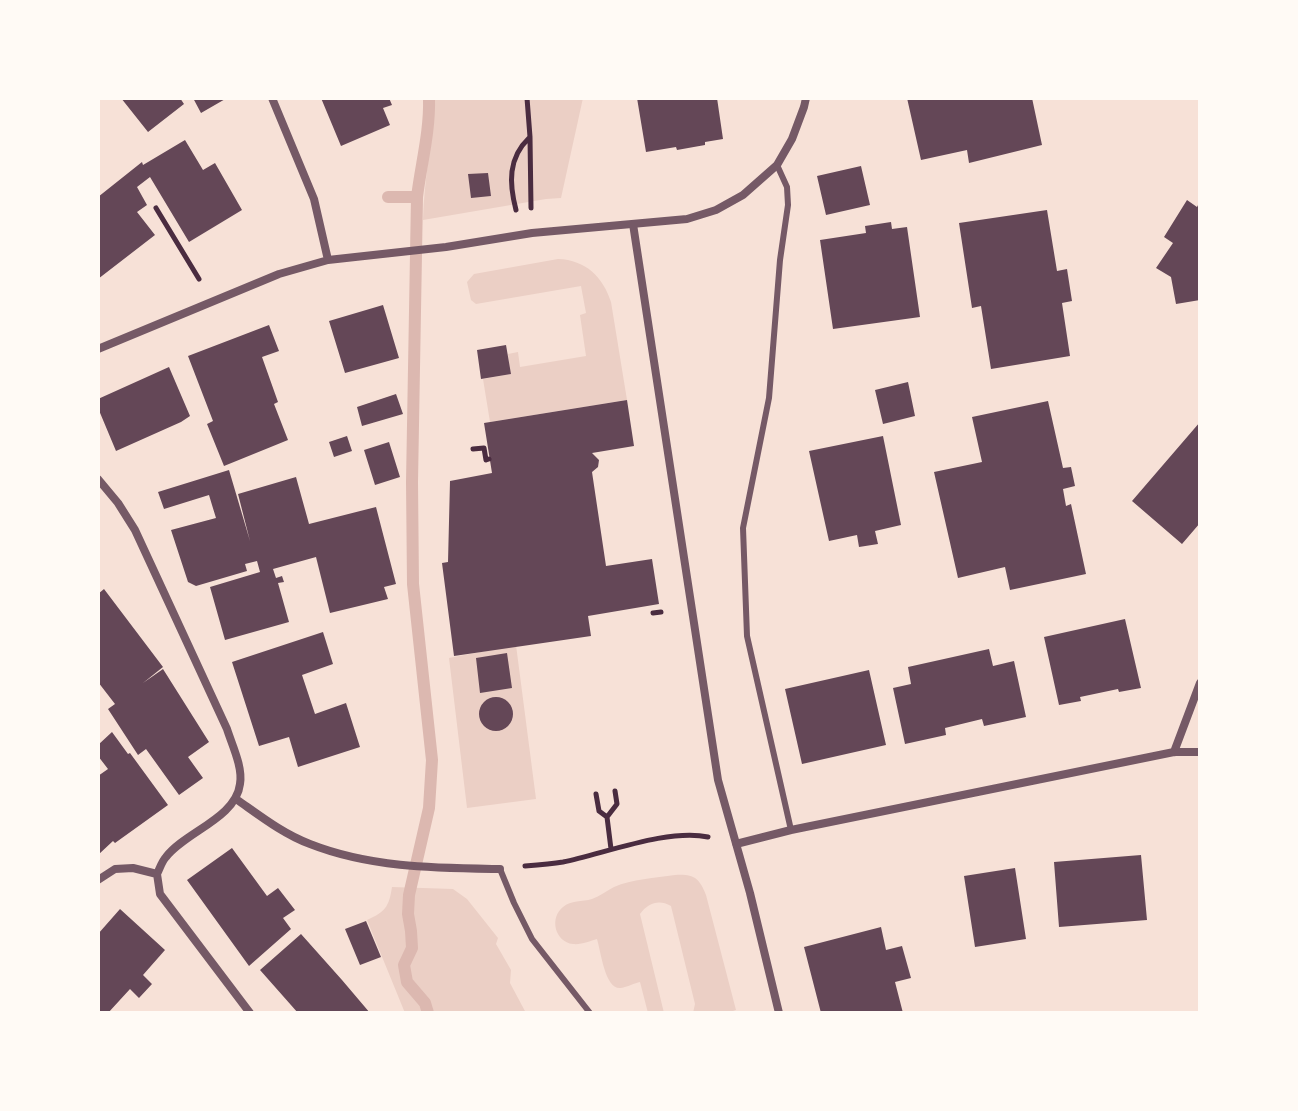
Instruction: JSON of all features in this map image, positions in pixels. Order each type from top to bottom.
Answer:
[{"type":"street","points":[[272,98],[314,199],[328,260]]},
{"type":"street","points":[[98,349],[279,274],[328,260],[446,247],[532,233],[687,219],[716,210],[743,195],[777,165],[792,139],[806,98]]},
{"type":"street","points":[[633,224],[718,780],[779,1013]]},
{"type":"street","points":[[98,479],[135,530],[227,729],[237,758],[241,782],[236,799],[165,857],[157,874],[160,894],[250,1013]]},
{"type":"street","points":[[1174,752],[1200,683]]},
{"type":"street","points":[[736,844],[1174,752],[1200,752]]},
{"type":"street","points":[[236,799],[308,843],[353,858],[392,865],[500,869]]},
{"type":"street","points":[[98,880],[115,869],[133,868],[157,874]]},
{"type":"lane","points":[[777,165],[787,187],[788,205],[780,260],[769,398],[743,528],[747,636],[791,830]]},
{"type":"lane","points":[[500,869],[532,939],[590,1013]]},
{"type":"path","points":[[527,98],[532,233]]},
{"type":"path","points":[[516,211],[511,173],[514,158],[530,137]]},
{"type":"path","points":[[156,208],[200,280]]},
{"type":"path","points":[[473,449],[484,448],[486,460],[489,459]]},
{"type":"path","points":[[653,613],[661,612]]},
{"type":"path","points":[[611,849],[607,817],[617,804],[615,791]]},
{"type":"path","points":[[596,794],[599,811],[607,817]]},
{"type":"path","points":[[500,869],[562,862],[679,835],[702,835]]},
{"type":"shaded area","points":[[432,98],[583,98],[561,198],[423,220]]},
{"type":"shaded area","points":[[558,259],[585,266],[608,293],[627,400],[490,422],[483,379],[510,374],[508,354],[518,352],[520,367],[586,356],[580,315],[586,313],[581,286],[476,304],[471,300],[467,282],[474,274]]},
{"type":"shaded area","points":[[516,645],[536,799],[467,808],[449,658]]},
{"type":"shaded area","points":[[675,875],[695,878],[706,895],[736,1010],[693,1013],[695,1004],[671,906],[667,904],[654,903],[640,914],[664,1013],[648,1013],[640,982],[621,988],[611,983],[604,969],[597,939],[573,944],[558,934],[556,917],[566,905],[592,899],[628,882]]},
{"type":"shaded area","points":[[392,887],[453,889],[467,899],[498,938],[496,944],[511,970],[510,983],[526,1013],[405,1013],[367,920],[385,908]]},
{"type":"building","points":[[121,98],[180,98],[184,104],[148,132]]},
{"type":"building","points":[[193,98],[227,98],[201,113]]},
{"type":"building","points":[[321,98],[389,98],[392,105],[383,108],[390,125],[341,146]]},
{"type":"building","points":[[637,98],[717,98],[723,139],[677,150],[676,147],[646,152]]},
{"type":"building","points":[[907,98],[1032,98],[1042,145],[969,163],[967,150],[921,160]]},
{"type":"building","points":[[185,140],[203,170],[215,163],[242,210],[189,242],[150,177],[137,187],[147,205],[137,212],[155,235],[98,279],[98,197],[142,162],[143,165]]},
{"type":"building","points":[[861,166],[870,205],[826,215],[817,176]]},
{"type":"building","points":[[488,173],[491,196],[471,198],[468,174]]},
{"type":"building","points":[[1187,200],[1197,207],[1200,201],[1200,300],[1176,304],[1171,277],[1156,268],[1173,243],[1164,237]]},
{"type":"building","points":[[1047,210],[1057,271],[1067,269],[1072,301],[1062,303],[1070,356],[991,369],[981,306],[972,308],[959,223]]},
{"type":"building","points":[[891,222],[892,229],[907,227],[920,317],[833,329],[820,240],[866,233],[865,226]]},
{"type":"building","points":[[383,305],[399,358],[345,373],[329,321]]},
{"type":"building","points":[[269,325],[279,351],[262,357],[278,402],[274,404],[288,440],[224,466],[207,424],[213,421],[188,356]]},
{"type":"building","points":[[506,345],[511,374],[481,379],[477,350]]},
{"type":"building","points":[[169,367],[190,416],[116,451],[98,408],[98,399]]},
{"type":"building","points":[[908,382],[915,416],[883,424],[875,390]]},
{"type":"building","points":[[396,394],[403,414],[362,426],[357,407]]},
{"type":"building","points":[[627,400],[634,446],[592,453],[599,460],[598,467],[592,472],[606,566],[652,559],[659,604],[588,616],[591,636],[454,656],[442,563],[448,562],[450,481],[492,473],[484,423]]},
{"type":"building","points":[[1048,401],[1063,468],[1071,467],[1075,486],[1063,489],[1066,506],[1071,504],[1086,574],[1010,590],[1005,567],[958,578],[934,472],[982,462],[972,417]]},
{"type":"building","points":[[1200,422],[1200,523],[1182,544],[1132,501]]},
{"type":"building","points":[[347,436],[352,451],[334,457],[329,442]]},
{"type":"building","points":[[883,436],[901,525],[875,531],[878,544],[859,547],[857,535],[829,541],[809,451]]},
{"type":"building","points":[[389,442],[400,477],[375,485],[364,450]]},
{"type":"building","points":[[229,470],[250,541],[238,494],[296,477],[309,524],[376,507],[396,584],[384,587],[388,599],[330,613],[316,557],[273,569],[276,578],[282,576],[284,582],[278,583],[289,622],[225,640],[210,587],[260,572],[257,561],[245,564],[247,571],[196,586],[188,582],[171,530],[216,518],[209,495],[164,509],[158,492]]},
{"type":"building","points":[[104,589],[163,667],[143,683],[163,669],[209,742],[188,757],[203,778],[179,795],[146,749],[138,755],[108,709],[115,704],[98,682],[98,594]]},
{"type":"building","points":[[1125,619],[1141,688],[1119,692],[1118,689],[1059,705],[1044,637]]},
{"type":"building","points":[[323,632],[333,664],[302,675],[315,714],[346,703],[360,747],[298,767],[289,737],[259,746],[232,662]]},
{"type":"building","points":[[989,649],[993,666],[1014,661],[1026,717],[984,726],[982,719],[945,728],[946,735],[905,744],[893,688],[911,684],[908,667]]},
{"type":"building","points":[[507,653],[512,688],[480,693],[476,658]]},
{"type":"building","points":[[869,670],[886,745],[802,764],[785,689]]},
{"type":"building","points":[[496,697],[508,702],[513,714],[508,726],[496,731],[484,726],[479,714],[484,702]]},
{"type":"building","points":[[112,732],[168,805],[115,843],[113,841],[98,855],[98,776],[108,769],[98,756],[98,745]]},
{"type":"building","points":[[232,848],[267,896],[278,888],[295,910],[283,918],[291,929],[249,966],[187,880]]},
{"type":"building","points":[[1141,855],[1147,920],[1059,927],[1054,862]]},
{"type":"building","points":[[1015,868],[1026,939],[975,947],[964,876]]},
{"type":"building","points":[[120,909],[165,950],[143,975],[152,984],[139,998],[130,989],[108,1013],[98,1013],[98,934]]},
{"type":"building","points":[[366,921],[381,957],[360,965],[345,929]]},
{"type":"building","points":[[881,927],[886,950],[902,946],[911,978],[895,982],[903,1013],[821,1013],[804,947]]},
{"type":"building","points":[[301,934],[370,1013],[298,1013],[260,970]]},
{"type":"waterway","points":[[428,1013],[425,1003],[407,982],[404,965],[412,948],[409,895],[429,808],[432,760],[413,584],[412,482],[417,197],[427,136],[429,98]]},
{"type":"waterway","points":[[388,197],[417,197]]}]
